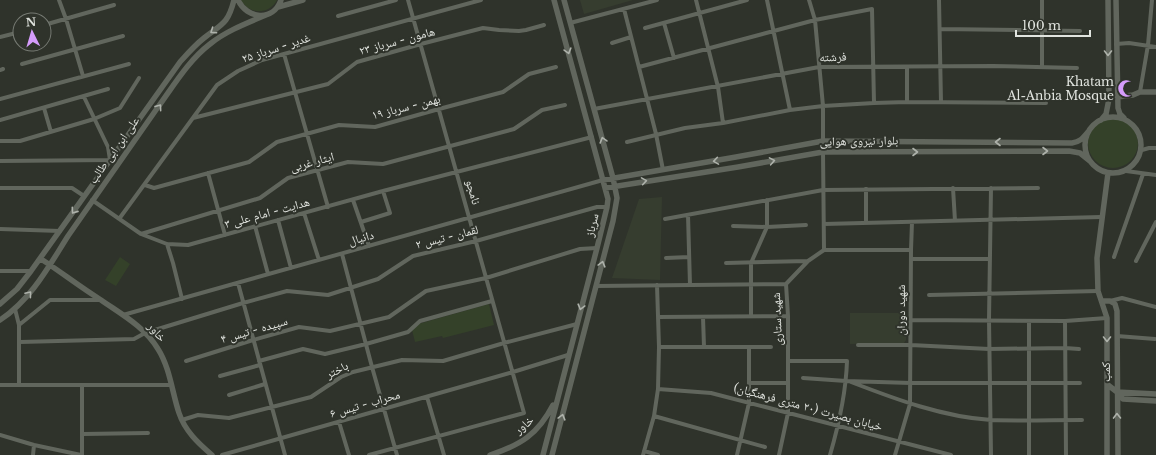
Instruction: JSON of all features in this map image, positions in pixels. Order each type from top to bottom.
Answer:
[{"type":"street","points":[[59,0],[83,76]]},
{"type":"street","name":"علی ابن ابی طالب","points":[[0,304],[17,289],[40,259],[180,62],[204,38],[224,23],[231,10],[234,0]]},
{"type":"street","points":[[238,0],[246,11],[259,16],[266,15]]},
{"type":"street","points":[[278,7],[281,0]]},
{"type":"street","name":"علی ابن ابی طالب","points":[[0,320],[15,309],[30,293],[117,164],[185,69],[198,54],[211,43],[233,30],[272,12],[278,7],[303,0]]},
{"type":"street","points":[[338,16],[396,0]]},
{"type":"street","name":"نامجو","points":[[408,0],[524,413],[439,436]]},
{"type":"street","name":"غدیر - سرباز ۲۵","points":[[119,219],[217,85],[238,71],[262,60],[481,0]]},
{"type":"street","name":"سرباز","points":[[543,455],[597,248],[608,199],[554,0]]},
{"type":"street","points":[[564,0],[614,178]]},
{"type":"street","points":[[561,26],[657,0]]},
{"type":"street","points":[[696,0],[718,87],[723,123]]},
{"type":"street","points":[[645,28],[747,0]]},
{"type":"street","points":[[767,0],[790,110]]},
{"type":"street","points":[[809,0],[815,20],[823,106],[824,250],[911,250]]},
{"type":"street","points":[[939,0],[941,102]]},
{"type":"street","points":[[1042,0],[1042,67]]},
{"type":"street","points":[[1075,152],[1079,150],[1081,146],[1077,142],[1082,140],[1094,125],[1106,114],[1108,99],[1108,0]]},
{"type":"street","points":[[1088,132],[1085,140],[1086,154],[1094,167],[1101,171],[1117,174],[1126,171],[1139,159],[1142,150],[1142,141],[1139,132],[1120,114],[1118,108],[1116,0]]},
{"type":"street","points":[[1140,92],[1148,45],[1152,0]]},
{"type":"street","points":[[52,23],[114,5]]},
{"type":"street","points":[[624,9],[656,134],[663,170]]},
{"type":"street","points":[[639,67],[815,20],[872,9],[874,103]]},
{"type":"street","points":[[664,23],[674,58]]},
{"type":"street","name":"هامون - سرباز ۲۳","points":[[193,118],[328,84],[357,62],[421,44],[483,28],[520,31],[544,25]]},
{"type":"street","points":[[940,29],[1080,32]]},
{"type":"street","points":[[0,37],[12,34]]},
{"type":"street","points":[[22,64],[124,36]]},
{"type":"street","points":[[612,43],[631,37]]},
{"type":"street","points":[[1116,44],[1129,43],[1156,47]]},
{"type":"street","points":[[284,54],[328,207]]},
{"type":"street","points":[[0,99],[129,64]]},
{"type":"street","name":"فرشته","points":[[594,109],[819,67],[874,66],[1077,68]]},
{"type":"street","name":"بهمن - سرباز ۱۹","points":[[144,185],[154,188],[249,162],[277,142],[339,125],[374,127],[503,92],[529,74],[556,67]]},
{"type":"street","points":[[907,67],[907,102]]},
{"type":"street","points":[[0,141],[20,141],[94,118],[120,108],[139,78]]},
{"type":"street","points":[[0,120],[108,89]]},
{"type":"street","points":[[1117,97],[1133,95],[1140,92],[1156,92]]},
{"type":"street","points":[[84,97],[108,147],[110,160]]},
{"type":"street","points":[[627,142],[685,128],[723,123],[790,110],[823,106],[907,102],[1046,103]]},
{"type":"street","name":"ایثار غربی","points":[[141,234],[260,198],[288,178],[348,162],[383,164],[514,129],[542,110],[565,105]]},
{"type":"street","points":[[44,108],[51,132]]},
{"type":"street","points":[[1101,120],[1109,117],[1117,117],[1126,120]]},
{"type":"street","name":"هدایت - امام علی ۳","points":[[92,200],[141,234],[167,244],[188,245],[383,191],[592,137]]},
{"type":"street","name":"بلوار نیروی هوایی","points":[[603,180],[823,141],[1077,142]]},
{"type":"street","points":[[1142,150],[1156,148]]},
{"type":"street","name":"بلوار نیروی هوایی","points":[[605,188],[823,152],[1075,152]]},
{"type":"street","points":[[1075,152],[1083,154],[1090,161]]},
{"type":"street","points":[[736,157],[738,167]]},
{"type":"street","points":[[0,161],[110,160],[117,164]]},
{"type":"street","points":[[1126,171],[1156,175]]},
{"type":"street","points":[[208,173],[225,235]]},
{"type":"street","name":"کمب","points":[[1107,455],[1107,318],[1098,291],[1096,258],[1108,173]]},
{"type":"street","points":[[1114,257],[1143,174]]},
{"type":"street","name":"سرباز","points":[[552,455],[616,210],[617,198],[614,178]]},
{"type":"street","name":"دانیال","points":[[123,315],[603,180]]},
{"type":"street","points":[[0,188],[72,188],[84,196]]},
{"type":"street","points":[[953,188],[955,221]]},
{"type":"street","points":[[991,188],[989,294],[991,455]]},
{"type":"street","points":[[665,219],[823,190],[1038,188]]},
{"type":"street","points":[[866,189],[866,223]]},
{"type":"street","points":[[361,222],[390,212],[383,191]]},
{"type":"street","points":[[353,200],[369,246]]},
{"type":"street","points":[[751,316],[751,263],[767,227],[767,200]]},
{"type":"street","name":"لقمان - تیس ۲","points":[[20,342],[134,339],[145,333],[287,291],[328,295],[378,279],[413,256],[476,241],[597,207],[607,207]]},
{"type":"street","points":[[304,213],[319,260]]},
{"type":"street","points":[[688,215],[690,285]]},
{"type":"street","points":[[824,224],[1101,217]]},
{"type":"street","points":[[278,220],[291,268]]},
{"type":"street","name":"شهید دوران","points":[[895,455],[910,404],[912,222]]},
{"type":"street","points":[[1136,261],[1156,222]]},
{"type":"street","points":[[733,226],[767,227],[806,225]]},
{"type":"street","points":[[255,226],[268,274]]},
{"type":"street","points":[[0,229],[60,231]]},
{"type":"street","points":[[167,244],[182,299]]},
{"type":"street","name":"سپیده - تیس ۴","points":[[186,361],[299,327],[330,331],[389,317],[426,291],[486,278],[580,249],[597,248]]},
{"type":"street","name":"شهید ستاری","points":[[779,455],[788,413],[788,316],[786,284],[808,261],[824,250]]},
{"type":"street","points":[[342,254],[397,455]]},
{"type":"street","points":[[666,258],[689,257]]},
{"type":"street","points":[[911,258],[990,259]]},
{"type":"street","name":"خاور","points":[[40,259],[123,315],[152,339],[162,356],[182,420],[193,438],[212,455]]},
{"type":"street","points":[[726,263],[808,261]]},
{"type":"street","points":[[0,271],[31,271]]},
{"type":"street","points":[[238,283],[285,455]]},
{"type":"street","points":[[588,283],[596,286],[786,284]]},
{"type":"street","points":[[657,285],[659,347],[658,389],[654,416],[644,453],[658,455]]},
{"type":"street","points":[[928,295],[1098,291]]},
{"type":"street","points":[[1102,301],[1122,298],[1156,307]]},
{"type":"street","points":[[20,325],[50,300],[100,300]]},
{"type":"street","points":[[220,376],[303,349],[325,354],[366,344],[408,332],[420,321],[492,301]]},
{"type":"street","name":"کمب","points":[[1110,301],[1115,304],[1117,311],[1118,455]]},
{"type":"street","points":[[15,309],[20,325],[20,385]]},
{"type":"street","points":[[658,317],[788,316]]},
{"type":"street","points":[[703,317],[704,347]]},
{"type":"street","points":[[911,320],[1065,321],[1107,318]]},
{"type":"street","points":[[1029,321],[1029,455]]},
{"type":"street","points":[[1065,321],[1066,455]]},
{"type":"street","name":"باختر","points":[[182,420],[198,415],[229,418],[311,397],[342,377],[353,372],[402,360],[443,361],[577,324]]},
{"type":"street","points":[[1117,336],[1155,339]]},
{"type":"street","points":[[858,345],[911,345],[989,349],[1079,349]]},
{"type":"street","points":[[659,347],[772,347]]},
{"type":"street","points":[[736,455],[749,402],[749,347]]},
{"type":"street","name":"محراب - تیس ۶","points":[[222,455],[568,355]]},
{"type":"street","points":[[788,361],[847,361],[846,381],[838,426],[830,455]]},
{"type":"street","points":[[803,378],[846,381],[1080,383]]},
{"type":"street","points":[[846,381],[910,404],[953,414],[990,420],[1082,420]]},
{"type":"street","points":[[750,383],[788,383]]},
{"type":"street","points":[[229,395],[266,384]]},
{"type":"street","points":[[0,385],[171,385]]},
{"type":"street","points":[[0,441],[0,436],[82,455],[82,385]]},
{"type":"street","points":[[1108,385],[1123,399],[1156,401]]},
{"type":"street","name":"خیابان بصیرت (۲۰ متری فرهنگیان)","points":[[658,389],[711,393],[951,455]]},
{"type":"street","points":[[1117,392],[1156,394]]},
{"type":"street","name":"خاور","points":[[490,455],[505,450],[523,441],[535,431],[543,422],[558,396]]},
{"type":"street","points":[[427,397],[444,455]]},
{"type":"street","points":[[654,416],[765,447]]},
{"type":"street","points":[[339,422],[349,455]]},
{"type":"street","points":[[535,431],[541,428],[546,429],[548,437]]},
{"type":"street","points":[[83,434],[148,433]]},
{"type":"street","points":[[369,455],[439,436]]},
{"type":"street","points":[[33,455],[34,445]]},
{"type":"shaded area","points":[[580,0],[633,0],[584,14]]},
{"type":"shaded area","points":[[662,197],[660,280],[612,278],[639,199]]},
{"type":"shaded area","points":[[850,313],[906,313],[906,340],[904,343],[850,344]]},
{"type":"green space","points":[[241,0],[277,0],[273,5],[264,11],[254,11],[245,5]]},
{"type":"green space","points":[[1108,118],[1118,118],[1131,125],[1138,138],[1138,148],[1131,161],[1118,168],[1108,168],[1099,164],[1092,157],[1088,148],[1088,138],[1092,129],[1099,122]]},
{"type":"green space","points":[[120,257],[130,264],[116,286],[105,280]]},
{"type":"green space","points":[[489,304],[494,325],[443,338],[442,336],[415,342],[411,326]]},
{"type":"place","name":"Khatam Al-Anbia Mosque","points":[[1127,89]]}]
